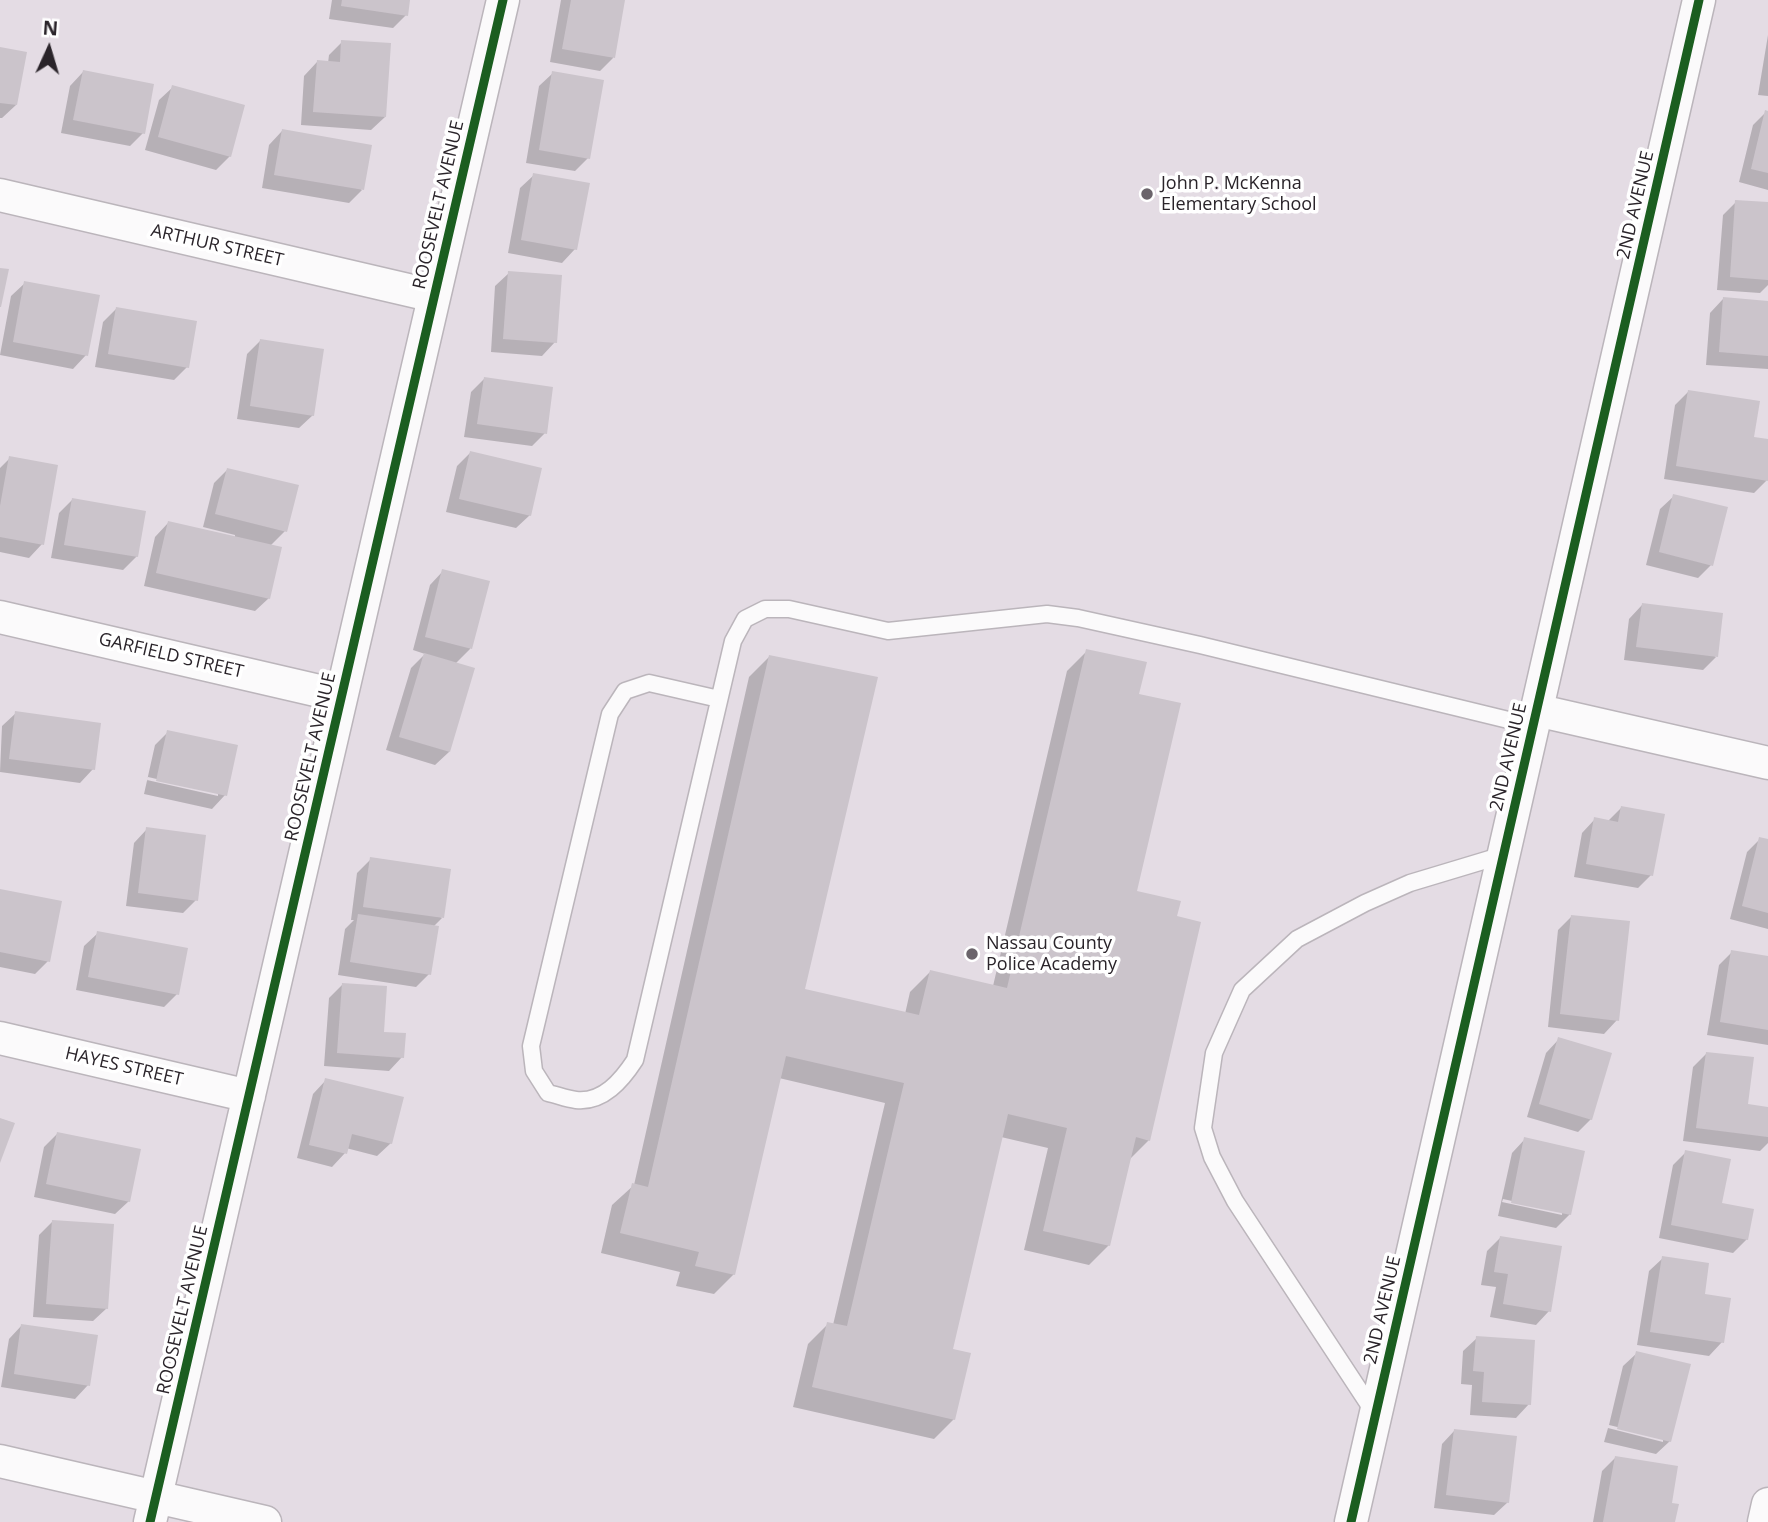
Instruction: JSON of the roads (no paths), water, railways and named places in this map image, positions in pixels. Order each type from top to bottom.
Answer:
[{"type":"street","name":"ROOSEVELT AVENUE","points":[[153,1509],[503,0]]},
{"type":"street","name":"2ND AVENUE","points":[[1351,1522],[1699,0]]},
{"type":"street","name":"ARTHUR STREET","points":[[0,195],[434,296]]},
{"type":"street","name":"GARFIELD STREET","points":[[0,617],[341,696]]},
{"type":"street","points":[[1534,718],[1768,763]]},
{"type":"street","name":"HAYES STREET","points":[[0,1038],[249,1096]]},
{"type":"street","points":[[0,1461],[153,1509],[265,1522]]},
{"type":"street","points":[[1764,1522],[1768,1504]]},
{"type":"lane","points":[[719,699],[649,683],[625,691],[610,714],[531,1046],[534,1071],[548,1093],[579,1101],[604,1094],[622,1080],[635,1060],[733,641],[745,619],[765,609],[789,609],[888,631],[1047,614],[1078,618],[1534,718]]},
{"type":"lane","points":[[1375,1414],[1235,1201],[1212,1157],[1203,1128],[1214,1053],[1242,990],[1297,939],[1410,883],[1503,855]]},
{"type":"place","name":"John P. McKenna Elementary School","points":[[1147,194]]},
{"type":"place","name":"Nassau County Police Academy","points":[[972,954]]}]
